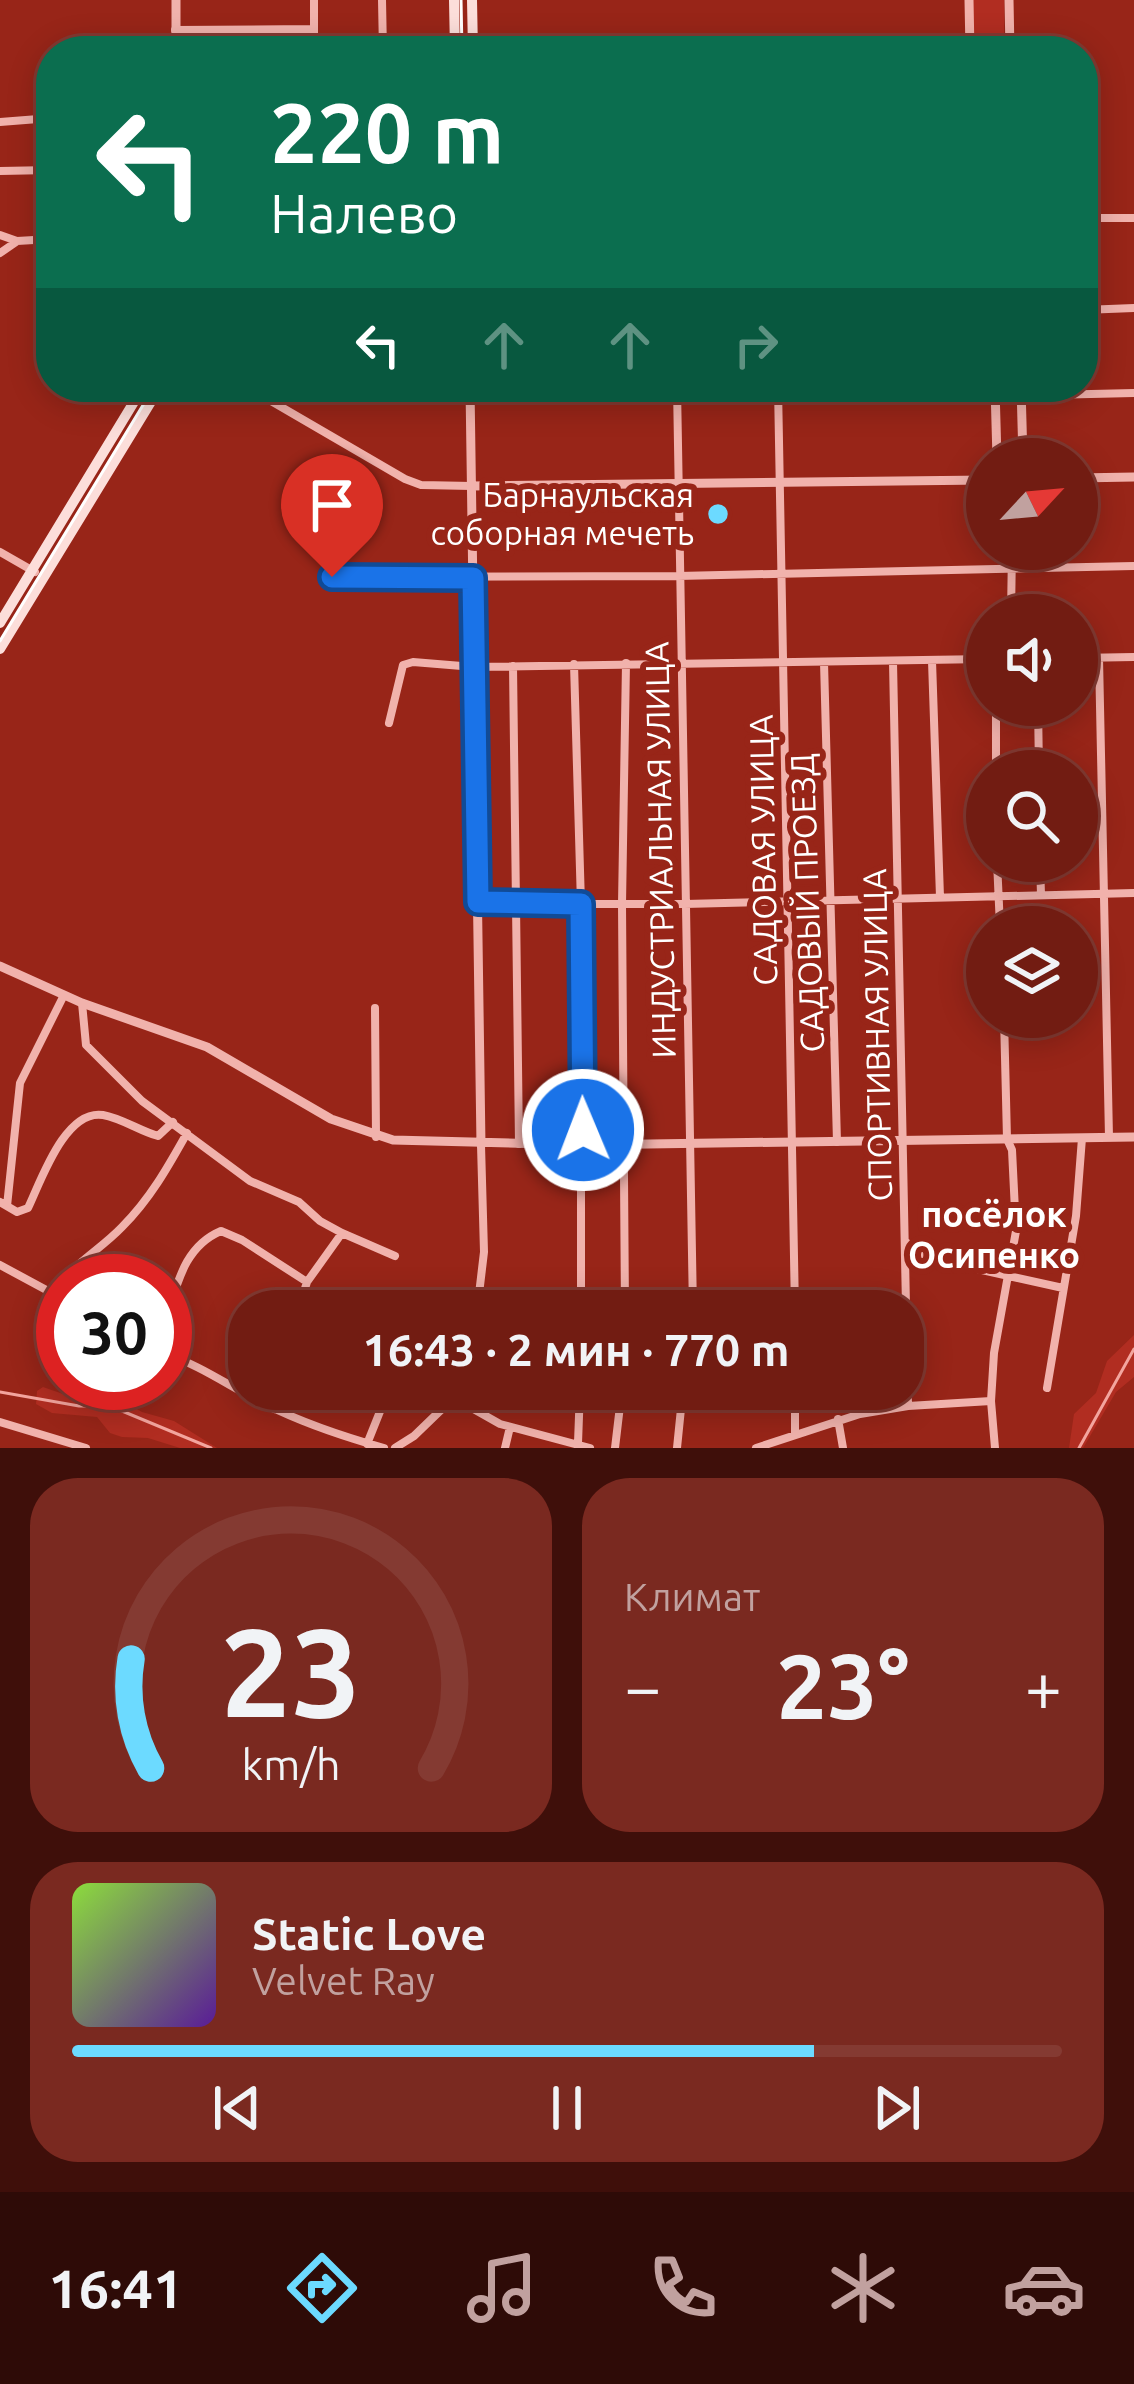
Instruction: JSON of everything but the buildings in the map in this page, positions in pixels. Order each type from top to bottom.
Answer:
[{"type":"main road","points":[[454,0],[455,36]]},
{"type":"main road","points":[[472,0],[473,36]]},
{"type":"main road","points":[[0,649],[135,402]]},
{"type":"main road","points":[[0,622],[150,402]]},
{"type":"street","points":[[175,36],[176,0]]},
{"type":"street","points":[[313,36],[314,0]]},
{"type":"street","points":[[382,0],[383,36]]},
{"type":"street","points":[[970,0],[970,36]]},
{"type":"street","points":[[1009,0],[1010,36]]},
{"type":"street","points":[[175,30],[313,29]]},
{"type":"street","points":[[0,122],[36,119]]},
{"type":"street","points":[[0,171],[36,170]]},
{"type":"street","points":[[1098,218],[1134,218]]},
{"type":"street","points":[[0,236],[36,240]]},
{"type":"street","points":[[0,253],[17,241]]},
{"type":"street","points":[[1098,309],[1134,308]]},
{"type":"street","points":[[1098,393],[1134,393]]},
{"type":"street","points":[[273,402],[421,485],[966,480]]},
{"type":"street","points":[[471,402],[484,1264],[477,1290]]},
{"type":"street","name":"ИНДУСТРИАЛЬНАЯ УЛИЦА","points":[[677,402],[692,1290]]},
{"type":"street","name":"САДОВАЯ УЛИЦА","points":[[778,402],[795,1290]]},
{"type":"street","points":[[995,402],[997,438]]},
{"type":"street","points":[[1021,402],[1022,438]]},
{"type":"street","points":[[1098,478],[1134,477]]},
{"type":"street","points":[[0,552],[43,578]]},
{"type":"street","points":[[1098,567],[1134,566]]},
{"type":"street","points":[[332,577],[966,569]]},
{"type":"street","points":[[1109,1137],[1099,658],[1134,657]]},
{"type":"street","points":[[388,723],[403,665],[413,662],[474,667],[966,660]]},
{"type":"street","points":[[932,661],[940,897]]},
{"type":"street","name":"САДОВЫЙ ПРОЕЗД","points":[[824,662],[837,1142]]},
{"type":"street","name":"СПОРТИВНАЯ УЛИЦА","points":[[893,662],[906,1290]]},
{"type":"street","points":[[625,1290],[626,663]]},
{"type":"street","points":[[574,664],[581,904],[581,1290]]},
{"type":"street","points":[[513,666],[519,1145]]},
{"type":"street","points":[[998,882],[999,906]]},
{"type":"street","points":[[1041,882],[1041,895]]},
{"type":"street","points":[[478,902],[685,904],[1134,893]]},
{"type":"street","points":[[0,966],[82,1003],[207,1047],[331,1119],[376,1136],[481,1145],[1134,1137]]},
{"type":"street","points":[[64,995],[20,1084],[4,1204],[17,1212],[28,1208],[40,1176],[68,1131],[90,1116],[105,1115],[158,1136],[173,1122]]},
{"type":"street","points":[[82,1003],[86,1045],[142,1101],[230,1168],[299,1202],[342,1233],[395,1256]]},
{"type":"street","points":[[375,1008],[376,1136]]},
{"type":"street","points":[[995,1448],[994,1353],[1016,1231],[1005,1038]]},
{"type":"street","points":[[89,1254],[120,1230],[158,1185],[188,1133]]},
{"type":"street","points":[[1047,1388],[1076,1216],[1082,1138]]},
{"type":"street","points":[[190,1254],[208,1236],[221,1231],[307,1282]]},
{"type":"street","points":[[305,1290],[342,1233]]},
{"type":"street","points":[[905,1242],[923,1258],[1064,1288]]},
{"type":"street","points":[[0,1265],[36,1283]]},
{"type":"street","points":[[192,1363],[228,1385]]},
{"type":"street","points":[[924,1405],[991,1401]]},
{"type":"street","points":[[277,1410],[384,1448]]},
{"type":"street","points":[[367,1444],[381,1410]]},
{"type":"street","points":[[395,1448],[441,1410]]},
{"type":"street","points":[[474,1410],[510,1427],[590,1448]]},
{"type":"street","points":[[578,1443],[579,1410]]},
{"type":"street","points":[[615,1448],[620,1410]]},
{"type":"street","points":[[676,1448],[681,1410]]},
{"type":"street","points":[[790,1448],[794,1410]]},
{"type":"street","points":[[756,1448],[838,1419],[886,1410]]},
{"type":"street","points":[[838,1419],[843,1448]]},
{"type":"street","points":[[0,1422],[86,1448]]},
{"type":"street","points":[[505,1448],[510,1427]]},
{"type":"shaded area","points":[[971,0],[1004,0],[1004,36],[972,36]]},
{"type":"shaded area","points":[[1134,1335],[1134,1377],[1116,1392],[1083,1448],[1069,1448],[1074,1414],[1096,1393],[1107,1361]]},
{"type":"shaded area","points":[[47,1410],[138,1410],[174,1421],[217,1448],[180,1448],[148,1438],[122,1437],[110,1433],[97,1417]]},
{"type":"waterway","points":[[1079,1448],[1134,1349]]},
{"type":"waterway","points":[[0,1392],[79,1406],[110,1406],[211,1448]]},
{"type":"tram line","points":[[461,0],[462,36]]},
{"type":"tram line","points":[[0,641],[145,402]]},
{"type":"place","name":"Барнаульская соборная мечеть","points":[[718,514]]},
{"type":"district","name":"посёлок Осипенко","points":[[994,1234]]},
{"type":"route","points":[[332,577],[473,578],[478,902],[581,904],[583,1130]]}]
